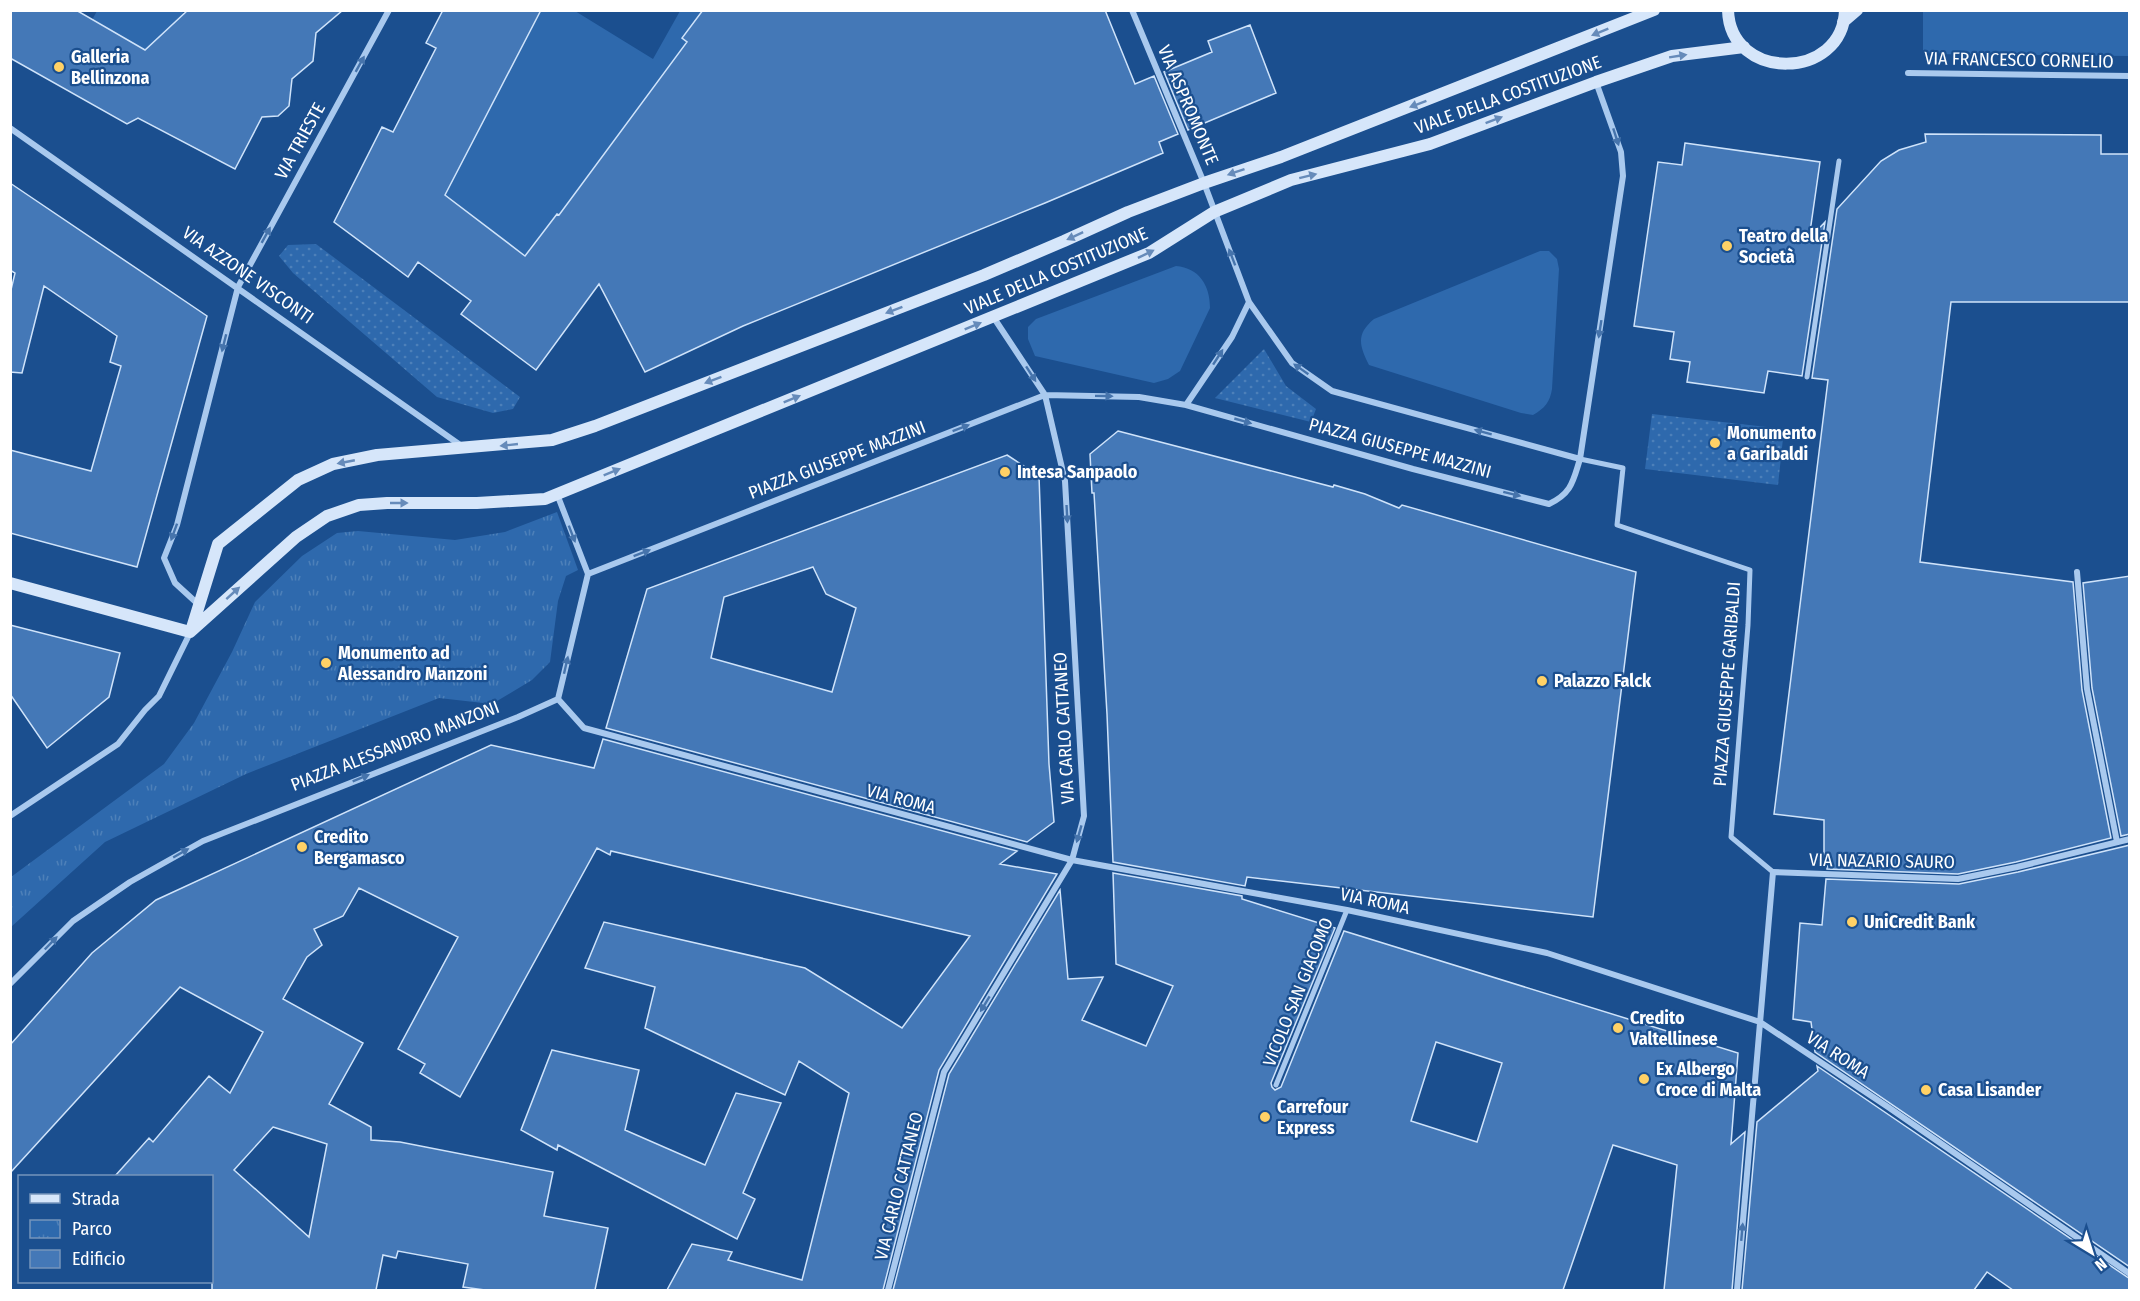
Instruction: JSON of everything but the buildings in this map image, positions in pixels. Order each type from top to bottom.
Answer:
[{"type":"main road","name":"VIALE DELLA COSTITUZIONE","points":[[466,449],[552,440],[595,426],[984,275],[1128,212],[1292,153],[1654,10]]},
{"type":"main road","points":[[1728,10],[1733,32],[1744,47],[1766,62],[1780,65],[1795,64],[1822,53],[1833,42],[1844,16],[1857,10]]},
{"type":"main road","name":"VIALE DELLA COSTITUZIONE","points":[[557,494],[1149,254],[1214,212],[1291,180],[1430,144],[1672,56],[1744,47]]},
{"type":"main road","points":[[190,632],[218,544],[298,480],[333,464],[377,455],[466,449]]},
{"type":"main road","points":[[190,632],[296,537],[327,516],[360,505],[477,503],[545,498],[557,494]]},
{"type":"main road","points":[[10,583],[190,632]]},
{"type":"street","name":"VIA TRIESTE","points":[[200,606],[175,583],[164,558],[177,525],[238,286],[389,10]]},
{"type":"street","name":"VIA ASPROMONTE","points":[[1132,10],[1214,212]]},
{"type":"street","name":"VIA FRANCESCO CORNELIO","points":[[1908,73],[2130,76]]},
{"type":"street","name":"PIAZZA GIUSEPPE MAZZINI","points":[[588,574],[1045,395],[1139,397],[1186,405],[1413,469],[1550,504],[1563,498],[1572,485],[1580,459],[1623,176],[1621,152],[1596,82]]},
{"type":"street","name":"VIA AZZONE VISCONTI","points":[[10,128],[238,286],[466,449]]},
{"type":"street","points":[[1807,377],[1839,161]]},
{"type":"street","name":"PIAZZA GIUSEPPE MAZZINI","points":[[1214,212],[1249,302],[1292,363],[1332,391],[1580,459]]},
{"type":"street","points":[[1186,405],[1232,337],[1249,302]]},
{"type":"street","name":"VIA CARLO CATTANEO","points":[[888,1290],[944,1072],[1072,860],[1084,816],[1065,481],[1045,395],[994,318]]},
{"type":"street","name":"PIAZZA GIUSEPPE GARIBALDI","points":[[1580,459],[1623,468],[1617,525],[1750,570],[1748,625],[1731,837],[1773,872]]},
{"type":"street","points":[[557,494],[588,574],[558,699]]},
{"type":"street","points":[[2078,572],[2087,689],[2117,842]]},
{"type":"street","points":[[10,816],[118,744],[159,696],[190,632]]},
{"type":"street","name":"VIA ROMA","points":[[558,699],[584,728],[1072,860],[1347,910],[1547,953],[1760,1022],[1888,1107],[2130,1274]]},
{"type":"street","name":"PIAZZA ALESSANDRO MANZONI","points":[[10,984],[73,921],[130,882],[203,841],[518,717],[558,699]]},
{"type":"street","name":"VIA NAZARIO SAURO","points":[[1773,872],[1958,879],[2130,839]]},
{"type":"street","points":[[1737,1290],[1773,872]]},
{"type":"street","name":"VICOLO SAN GIACOMO","points":[[1276,1085],[1347,910]]},
{"type":"green space","points":[[181,10],[189,22],[165,66],[131,42],[92,20],[97,11]]},
{"type":"green space","points":[[541,11],[575,11],[653,59],[680,11],[703,11],[682,38],[687,42],[559,215],[554,217],[529,259],[445,194]]},
{"type":"green space","points":[[1923,11],[2129,11],[2129,56],[1923,54]]},
{"type":"green space","points":[[316,244],[520,397],[513,409],[493,413],[437,397],[293,273],[279,256],[288,245]]},
{"type":"green space","points":[[1540,251],[1549,251],[1557,259],[1559,269],[1552,389],[1550,398],[1544,407],[1533,415],[1369,365],[1361,346],[1361,340],[1364,330],[1374,319]]},
{"type":"green space","points":[[1176,266],[1191,270],[1202,279],[1208,292],[1210,308],[1180,371],[1168,379],[1154,383],[1035,356],[1028,339],[1028,327],[1036,319]]},
{"type":"green space","points":[[1264,349],[1286,386],[1316,409],[1311,422],[1215,398]]},
{"type":"green space","points":[[1652,414],[1784,429],[1778,485],[1645,469]]},
{"type":"green space","points":[[557,512],[578,570],[566,576],[558,601],[550,662],[532,680],[492,704],[439,698],[246,774],[105,842],[11,927],[11,877],[164,764],[194,723],[232,652],[255,602],[302,556],[337,533],[358,531],[455,540],[505,532]]},
{"type":"place","name":"Galleria Bellinzona","points":[[59,67]]},
{"type":"place","name":"Teatro della Società","points":[[1727,246]]},
{"type":"place","name":"Monumento a Garibaldi","points":[[1715,443]]},
{"type":"place","name":"Intesa Sanpaolo","points":[[1005,472]]},
{"type":"place","name":"Monumento ad Alessandro Manzoni","points":[[326,663]]},
{"type":"place","name":"Palazzo Falck","points":[[1542,681]]},
{"type":"place","name":"Credito Bergamasco","points":[[302,847]]},
{"type":"place","name":"UniCredit Bank","points":[[1852,922]]},
{"type":"place","name":"Credito Valtellinese","points":[[1618,1028]]},
{"type":"place","name":"Ex Albergo Croce di Malta","points":[[1644,1079]]},
{"type":"place","name":"Casa Lisander","points":[[1926,1090]]},
{"type":"place","name":"Carrefour Express","points":[[1265,1117]]}]
